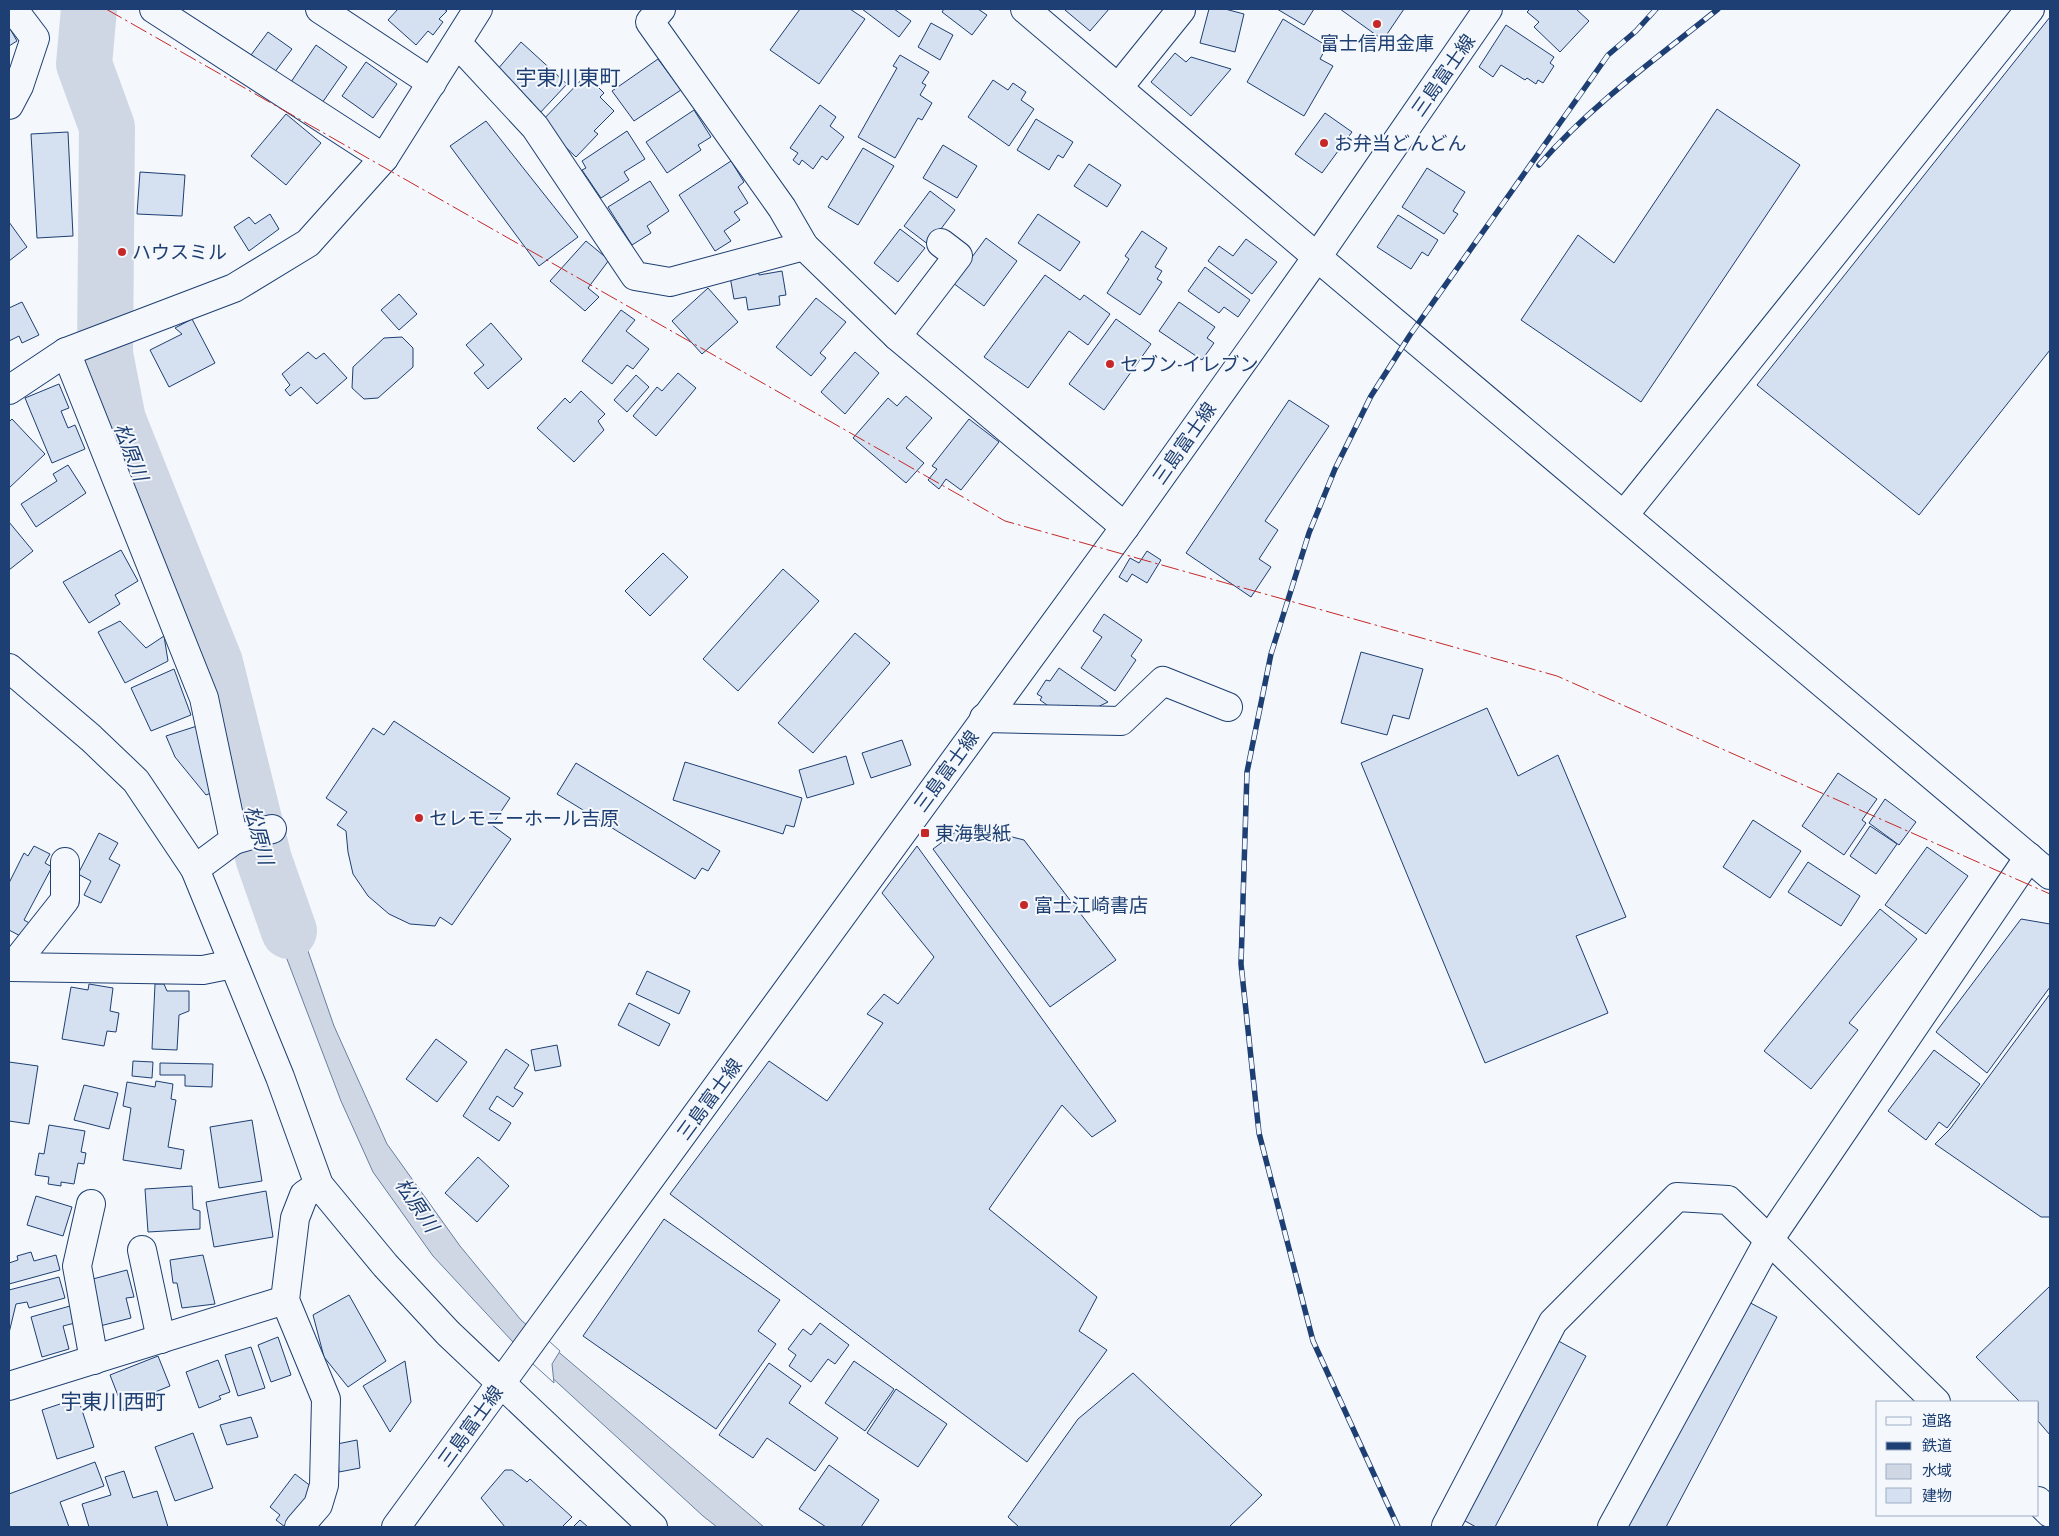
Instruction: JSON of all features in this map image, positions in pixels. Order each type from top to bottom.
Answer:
[{"type":"street","points":[[9,105],[19,86],[34,38],[14,9]]},
{"type":"street","points":[[154,9],[384,158]]},
{"type":"street","points":[[320,9],[432,83]]},
{"type":"street","points":[[9,390],[72,350],[234,288],[308,243],[384,158],[458,44],[478,9]]},
{"type":"street","points":[[661,9],[650,22],[782,208],[804,246],[897,336],[1125,527]]},
{"type":"street","points":[[1025,9],[1316,258],[2050,875]]},
{"type":"street","name":"三島富士線","points":[[396,1527],[1125,527],[1316,258],[1488,9]]},
{"type":"street","points":[[1624,515],[2030,9]]},
{"type":"street","points":[[1118,88],[1182,10]]},
{"type":"street","points":[[458,44],[535,127],[635,276],[670,282],[804,246]]},
{"type":"street","points":[[897,336],[958,256],[941,243]]},
{"type":"street","points":[[72,350],[204,698],[234,840]]},
{"type":"street","points":[[9,668],[91,738],[136,781],[195,869],[280,1077],[320,1186],[385,1266],[448,1333],[653,1527]]},
{"type":"street","points":[[984,718],[1121,721],[1163,681],[1228,707]]},
{"type":"street","points":[[195,869],[234,840],[272,829]]},
{"type":"street","points":[[1612,1527],[1769,1240],[2029,857]]},
{"type":"street","points":[[10,967],[66,900],[65,862]]},
{"type":"street","points":[[10,967],[204,970],[233,964]]},
{"type":"street","points":[[299,1527],[318,1506],[324,1485],[326,1399],[285,1300],[295,1218],[304,1196],[320,1186]]},
{"type":"street","points":[[1446,1526],[1553,1322],[1677,1197],[1728,1200],[1935,1401]]},
{"type":"street","points":[[91,1204],[77,1266],[94,1360]]},
{"type":"street","points":[[142,1250],[161,1339]]},
{"type":"street","points":[[9,1386],[285,1300]]},
{"type":"street","points":[[2039,1502],[2050,1514]]},
{"type":"water","points":[[274,853],[334,1026],[387,1144],[460,1246],[521,1320],[764,1527],[717,1527],[703,1516],[512,1341],[433,1256],[373,1172],[341,1101],[250,862]]},
{"type":"pier","points":[[528,1322],[560,1351],[552,1364],[554,1383],[512,1345]]},
{"type":"building","points":[[398,9],[444,9],[447,11],[439,19],[443,22],[433,35],[428,31],[416,45],[388,20]]},
{"type":"building","points":[[800,9],[850,9],[865,19],[819,84],[770,50]]},
{"type":"building","points":[[862,9],[894,9],[911,21],[899,37]]},
{"type":"building","points":[[944,9],[978,9],[987,15],[972,35],[942,12]]},
{"type":"building","points":[[1066,9],[1109,9],[1090,31]]},
{"type":"building","points":[[1209,9],[1225,9],[1244,14],[1235,52],[1200,43]]},
{"type":"building","points":[[1277,9],[1314,9],[1304,25]]},
{"type":"building","name":"富士信用金庫","points":[[1340,9],[1404,9],[1383,40]]},
{"type":"building","points":[[1530,9],[1576,9],[1589,21],[1560,52],[1534,27],[1539,22],[1527,12]]},
{"type":"building","points":[[2050,17],[2050,350],[1919,515],[1757,385]]},
{"type":"building","points":[[1283,19],[1327,46],[1320,59],[1333,66],[1304,116],[1247,82]]},
{"type":"building","points":[[931,23],[953,35],[940,60],[918,47]]},
{"type":"building","points":[[1506,25],[1554,57],[1550,63],[1554,66],[1543,83],[1538,80],[1536,84],[1527,78],[1525,80],[1501,65],[1493,77],[1479,67]]},
{"type":"building","points":[[9,27],[17,41],[9,46]]},
{"type":"building","points":[[268,32],[292,49],[274,73],[251,55]]},
{"type":"building","points":[[521,42],[567,84],[538,115],[528,106],[532,102],[497,70]]},
{"type":"building","points":[[316,45],[347,67],[322,103],[291,82]]},
{"type":"building","points":[[1175,53],[1186,62],[1191,57],[1231,69],[1191,116],[1151,82]]},
{"type":"building","points":[[900,55],[929,72],[922,83],[926,85],[920,95],[932,103],[922,120],[918,118],[895,158],[858,137],[897,68],[893,66]]},
{"type":"building","points":[[658,59],[681,90],[634,121],[612,91]]},
{"type":"building","points":[[366,62],[397,84],[373,118],[342,96]]},
{"type":"building","points":[[586,75],[604,93],[600,97],[614,111],[594,131],[598,134],[576,157],[540,123]]},
{"type":"building","points":[[993,80],[1008,90],[1013,83],[1026,92],[1021,100],[1034,109],[1009,146],[968,117]]},
{"type":"building","points":[[820,105],[836,117],[830,126],[844,137],[827,160],[822,156],[813,169],[802,160],[799,165],[793,160],[798,153],[790,148]]},
{"type":"building","points":[[1717,109],[1800,165],[1641,402],[1521,320],[1578,235],[1614,263]]},
{"type":"building","points":[[694,110],[711,137],[698,145],[701,150],[667,173],[646,142]]},
{"type":"building","name":"お弁当どんどん","points":[[1325,113],[1352,132],[1322,173],[1295,154]]},
{"type":"building","points":[[286,114],[321,143],[286,185],[251,156]]},
{"type":"building","points":[[1036,119],[1073,142],[1063,158],[1058,155],[1049,170],[1017,150]]},
{"type":"building","points":[[486,121],[578,237],[539,266],[450,146]]},
{"type":"building","points":[[627,131],[645,159],[624,172],[629,180],[601,198],[582,170],[586,168],[582,161]]},
{"type":"building","points":[[68,132],[73,236],[37,238],[31,134]]},
{"type":"building","points":[[943,145],[977,166],[957,198],[923,178]]},
{"type":"building","points":[[863,148],[894,166],[858,225],[828,207]]},
{"type":"building","points":[[731,161],[744,182],[738,187],[748,203],[734,212],[740,220],[724,231],[731,241],[715,251],[679,195]]},
{"type":"building","points":[[1089,164],[1121,185],[1107,207],[1074,186]]},
{"type":"building","points":[[1427,168],[1465,192],[1453,211],[1458,214],[1444,234],[1402,207]]},
{"type":"building","points":[[140,172],[185,175],[182,216],[137,214]]},
{"type":"building","points":[[650,181],[669,211],[647,226],[651,233],[632,245],[608,207]]},
{"type":"building","points":[[930,191],[955,210],[929,245],[904,226]]},
{"type":"building","points":[[270,214],[279,229],[249,251],[234,227],[249,217],[255,224]]},
{"type":"building","points":[[1038,214],[1080,242],[1060,271],[1018,243]]},
{"type":"building","points":[[1398,215],[1438,240],[1428,256],[1422,252],[1411,269],[1377,247]]},
{"type":"building","points":[[9,222],[27,247],[9,261]]},
{"type":"building","points":[[900,229],[925,248],[898,282],[874,263]]},
{"type":"building","points":[[1142,231],[1167,248],[1155,267],[1162,271],[1157,279],[1162,282],[1140,315],[1107,293],[1129,259],[1125,256]]},
{"type":"building","points":[[986,238],[1017,261],[984,306],[953,283]]},
{"type":"building","points":[[1246,239],[1277,262],[1252,294],[1208,261],[1219,246],[1233,256]]},
{"type":"building","points":[[586,241],[609,260],[588,288],[599,297],[585,311],[550,281]]},
{"type":"building","points":[[757,266],[759,275],[782,271],[786,295],[779,296],[780,305],[748,310],[746,297],[734,299],[729,271]]},
{"type":"building","points":[[1205,267],[1250,300],[1238,317],[1224,307],[1219,313],[1188,291]]},
{"type":"building","points":[[1045,275],[1080,300],[1084,295],[1110,314],[1088,345],[1069,331],[1028,388],[984,357]]},
{"type":"building","points":[[708,288],[738,322],[702,354],[672,321]]},
{"type":"building","points":[[399,294],[417,314],[399,330],[381,310]]},
{"type":"building","points":[[816,298],[846,322],[820,353],[826,358],[811,376],[776,347]]},
{"type":"building","points":[[22,302],[39,335],[22,343],[19,336],[9,341],[9,308]]},
{"type":"building","points":[[1179,302],[1215,327],[1207,338],[1214,343],[1202,360],[1159,331]]},
{"type":"building","points":[[621,310],[635,320],[626,331],[649,349],[633,369],[627,365],[612,384],[582,361]]},
{"type":"building","points":[[192,319],[215,363],[169,387],[150,350],[182,334],[175,328]]},
{"type":"building","name":"セブン-イレブン","points":[[1116,319],[1151,344],[1104,410],[1069,384]]},
{"type":"building","points":[[491,323],[522,359],[488,389],[474,373],[484,365],[466,345]]},
{"type":"building","points":[[402,337],[413,348],[413,367],[378,398],[364,399],[352,388],[353,367],[384,338]]},
{"type":"building","points":[[308,352],[316,359],[324,353],[347,378],[317,404],[301,387],[290,396],[285,390],[290,385],[282,374]]},
{"type":"building","points":[[855,352],[879,373],[845,414],[821,392]]},
{"type":"building","points":[[678,373],[696,388],[656,436],[633,416],[657,387],[662,391]]},
{"type":"building","points":[[636,375],[649,387],[627,412],[614,400]]},
{"type":"building","points":[[59,384],[69,408],[61,411],[68,428],[75,425],[85,449],[52,463],[25,398]]},
{"type":"building","points":[[581,391],[605,414],[598,421],[604,430],[574,462],[537,428],[565,398],[570,403]]},
{"type":"building","points":[[906,396],[932,418],[906,448],[924,463],[906,483],[853,438],[888,398],[897,406]]},
{"type":"building","points":[[1289,400],[1329,426],[1265,521],[1278,530],[1259,559],[1271,567],[1251,597],[1186,553]]},
{"type":"building","points":[[12,419],[45,454],[9,488],[9,422]]},
{"type":"building","points":[[969,419],[999,442],[961,490],[946,479],[939,489],[928,480],[937,469],[932,466]]},
{"type":"building","points":[[68,465],[86,493],[36,527],[21,504],[57,481],[53,474]]},
{"type":"building","points":[[9,522],[33,551],[9,570]]},
{"type":"building","points":[[121,550],[138,581],[115,595],[120,604],[89,623],[63,582]]},
{"type":"building","points":[[1147,551],[1161,560],[1147,583],[1132,574],[1127,582],[1119,577],[1130,558],[1139,563]]},
{"type":"building","points":[[663,553],[688,577],[650,616],[625,591]]},
{"type":"building","points":[[783,569],[819,601],[738,691],[703,659]]},
{"type":"building","points":[[1104,614],[1142,640],[1131,656],[1136,660],[1115,691],[1081,668],[1102,637],[1093,631]]},
{"type":"building","points":[[120,621],[146,648],[164,636],[168,661],[125,683],[98,632]]},
{"type":"building","points":[[855,633],[890,663],[813,753],[778,723]]},
{"type":"building","points":[[1361,652],[1423,669],[1409,719],[1393,715],[1387,735],[1341,723]]},
{"type":"building","points":[[1059,668],[1108,702],[1087,712],[1076,705],[1070,713],[1058,705],[1054,710],[1040,700],[1042,697],[1037,694],[1046,680],[1050,681]]},
{"type":"building","points":[[174,669],[191,715],[151,731],[131,688]]},
{"type":"building","points":[[1487,708],[1518,776],[1558,755],[1626,917],[1576,936],[1608,1013],[1485,1063],[1361,763]]},
{"type":"building","name":"セレモニーホール吉原","points":[[394,721],[510,798],[492,825],[511,839],[452,925],[440,917],[435,926],[410,924],[389,914],[368,896],[353,874],[346,831],[337,825],[347,812],[326,798],[373,728],[384,735]]},
{"type":"building","points":[[197,726],[216,791],[206,795],[175,757],[166,736]]},
{"type":"building","points":[[902,740],[911,765],[871,778],[862,753]]},
{"type":"building","points":[[846,756],[854,784],[807,798],[799,770]]},
{"type":"building","points":[[685,762],[802,798],[794,827],[786,825],[783,834],[673,800]]},
{"type":"building","points":[[576,763],[720,851],[708,871],[702,868],[695,879],[557,794]]},
{"type":"building","points":[[1838,773],[1877,799],[1862,820],[1866,823],[1844,855],[1802,826]]},
{"type":"building","points":[[1885,799],[1916,822],[1899,845],[1869,823]]},
{"type":"building","points":[[1753,820],[1801,851],[1770,898],[1723,867]]},
{"type":"building","name":"富士江崎書店","points":[[965,825],[1024,840],[1116,960],[1050,1007],[933,849]]},
{"type":"building","points":[[1870,826],[1897,844],[1876,874],[1850,856]]},
{"type":"building","points":[[99,833],[118,843],[109,859],[120,865],[101,903],[84,895],[91,881],[78,874]]},
{"type":"building","points":[[34,846],[50,854],[45,863],[52,867],[24,920],[33,925],[26,939],[9,930],[9,883],[24,853],[28,856]]},
{"type":"building","points":[[917,846],[1116,1121],[1092,1137],[1062,1105],[989,1209],[1097,1297],[1079,1331],[1107,1350],[1027,1462],[670,1194],[769,1061],[827,1101],[883,1023],[867,1014],[884,994],[898,1004],[934,957],[882,893]]},
{"type":"building","points":[[1927,847],[1968,876],[1926,934],[1885,905]]},
{"type":"building","points":[[1808,862],[1860,896],[1841,926],[1788,892]]},
{"type":"building","points":[[1880,909],[1917,939],[1849,1023],[1858,1030],[1811,1089],[1764,1051]]},
{"type":"building","points":[[2021,919],[2050,924],[2050,987],[1987,1073],[1936,1032]]},
{"type":"building","points":[[647,971],[690,991],[679,1014],[636,994]]},
{"type":"building","points":[[89,984],[113,988],[110,1011],[119,1013],[116,1032],[107,1031],[104,1046],[62,1039],[71,987],[88,990]]},
{"type":"building","points":[[155,984],[164,984],[167,991],[189,991],[189,1011],[179,1015],[177,1050],[152,1049]]},
{"type":"building","points":[[2050,994],[2050,1217],[2041,1217],[1935,1144],[1950,1129]]},
{"type":"building","points":[[629,1003],[670,1024],[659,1046],[618,1025]]},
{"type":"building","points":[[436,1039],[467,1062],[437,1102],[406,1079]]},
{"type":"building","points":[[557,1045],[561,1066],[535,1071],[531,1050]]},
{"type":"building","points":[[506,1049],[529,1065],[514,1088],[523,1093],[513,1107],[497,1096],[489,1109],[511,1123],[499,1141],[463,1116]]},
{"type":"building","points":[[1934,1050],[1980,1084],[1947,1128],[1939,1122],[1926,1140],[1888,1111]]},
{"type":"building","points":[[133,1061],[153,1062],[152,1078],[132,1076]]},
{"type":"building","points":[[9,1062],[38,1066],[29,1124],[9,1121]]},
{"type":"building","points":[[160,1063],[213,1064],[212,1087],[185,1086],[185,1075],[160,1075]]},
{"type":"building","points":[[156,1081],[173,1084],[171,1099],[176,1100],[168,1147],[184,1150],[181,1169],[123,1160],[131,1108],[123,1106],[127,1082],[155,1087]]},
{"type":"building","points":[[84,1085],[118,1093],[109,1129],[74,1120]]},
{"type":"building","points":[[252,1120],[262,1181],[219,1188],[210,1127]]},
{"type":"building","points":[[49,1125],[85,1131],[81,1152],[86,1153],[84,1164],[78,1163],[74,1184],[61,1182],[61,1186],[48,1184],[49,1177],[35,1175],[39,1153],[44,1154]]},
{"type":"building","points":[[478,1157],[509,1186],[477,1222],[445,1193]]},
{"type":"building","points":[[192,1186],[193,1209],[200,1211],[200,1229],[148,1232],[145,1189]]},
{"type":"building","points":[[266,1191],[273,1237],[214,1247],[206,1202]]},
{"type":"building","points":[[36,1196],[72,1207],[63,1236],[27,1225]]},
{"type":"building","points":[[664,1219],[780,1300],[758,1331],[776,1344],[716,1429],[583,1336]]},
{"type":"building","points":[[31,1252],[34,1261],[56,1255],[60,1270],[9,1284],[9,1263],[18,1260],[17,1256]]},
{"type":"building","points":[[203,1255],[215,1304],[182,1308],[177,1283],[173,1283],[170,1260]]},
{"type":"building","points":[[127,1270],[134,1297],[126,1298],[131,1318],[100,1326],[89,1280]]},
{"type":"building","points":[[59,1277],[65,1298],[29,1308],[27,1302],[16,1304],[9,1333],[9,1290]]},
{"type":"building","points":[[2050,1286],[2050,1435],[2039,1422],[2039,1401],[2019,1401],[1976,1357]]},
{"type":"building","points":[[349,1295],[386,1361],[348,1387],[324,1357],[313,1315]]},
{"type":"building","points":[[1743,1299],[1777,1317],[1666,1527],[1621,1527]]},
{"type":"building","points":[[70,1306],[75,1323],[63,1326],[69,1349],[42,1357],[31,1317]]},
{"type":"building","points":[[820,1323],[849,1345],[835,1364],[828,1359],[811,1382],[789,1366],[796,1355],[788,1349],[803,1329],[811,1335]]},
{"type":"building","points":[[278,1337],[291,1375],[271,1382],[258,1345]]},
{"type":"building","points":[[1551,1337],[1586,1356],[1495,1527],[1476,1527],[1456,1516]]},
{"type":"building","points":[[251,1347],[265,1388],[238,1396],[225,1355]]},
{"type":"building","points":[[158,1356],[170,1386],[155,1392],[158,1398],[124,1411],[110,1375]]},
{"type":"building","points":[[218,1360],[230,1392],[219,1396],[221,1399],[199,1408],[186,1372]]},
{"type":"building","points":[[405,1361],[411,1402],[390,1432],[363,1386]]},
{"type":"building","points":[[854,1361],[894,1389],[865,1431],[825,1403]]},
{"type":"building","points":[[769,1363],[801,1386],[789,1403],[838,1438],[815,1471],[767,1438],[753,1458],[719,1435]]},
{"type":"building","points":[[1133,1373],[1262,1495],[1229,1527],[1019,1527],[1008,1517],[1078,1419]]},
{"type":"building","points":[[896,1389],[947,1424],[918,1467],[867,1433]]},
{"type":"building","points":[[78,1398],[94,1447],[57,1459],[42,1410]]},
{"type":"building","points":[[251,1417],[258,1437],[227,1445],[220,1425]]},
{"type":"building","points":[[193,1433],[213,1488],[175,1501],[155,1447]]},
{"type":"building","points":[[357,1440],[360,1468],[339,1472],[337,1444]]},
{"type":"building","points":[[95,1462],[104,1486],[60,1502],[69,1527],[9,1527],[9,1494]]},
{"type":"building","points":[[829,1465],[879,1500],[861,1527],[826,1527],[799,1509]]},
{"type":"building","points":[[505,1470],[512,1470],[527,1482],[530,1479],[572,1517],[562,1527],[505,1527],[481,1498]]},
{"type":"building","points":[[124,1471],[133,1498],[157,1491],[168,1527],[89,1527],[82,1504],[111,1495],[105,1477]]},
{"type":"building","points":[[295,1474],[312,1487],[313,1496],[289,1527],[285,1527],[276,1520],[280,1515],[270,1507]]},
{"type":"building","points":[[580,1520],[588,1527],[573,1527]]},
{"type":"waterway","name":"松原川","points":[[89,9],[84,64],[107,127],[105,354],[118,420],[215,663],[264,860],[289,931]]},
{"type":"railway","points":[[1398,1527],[1313,1341],[1259,1133],[1241,964],[1247,772],[1271,654],[1309,533],[1335,469],[1371,396],[1410,335],[1608,55],[1636,31],[1656,9]]},
{"type":"railway","points":[[1539,165],[1602,102],[1718,9]]},
{"type":"power","points":[[106,9],[1005,521],[1557,676],[2050,894]]},
{"type":"place","name":"富士信用金庫","points":[[1377,24]]},
{"type":"place","name":"お弁当どんどん","points":[[1324,143]]},
{"type":"place","name":"ハウスミル","points":[[122,252]]},
{"type":"place","name":"セブン-イレブン","points":[[1110,364]]},
{"type":"place","name":"セレモニーホール吉原","points":[[419,818]]},
{"type":"place","name":"東海製紙","points":[[925,833]]},
{"type":"place","name":"富士江崎書店","points":[[1024,905]]},
{"type":"district","name":"宇東川東町","points":[[568,77]]},
{"type":"district","name":"宇東川西町","points":[[113,1401]]}]
